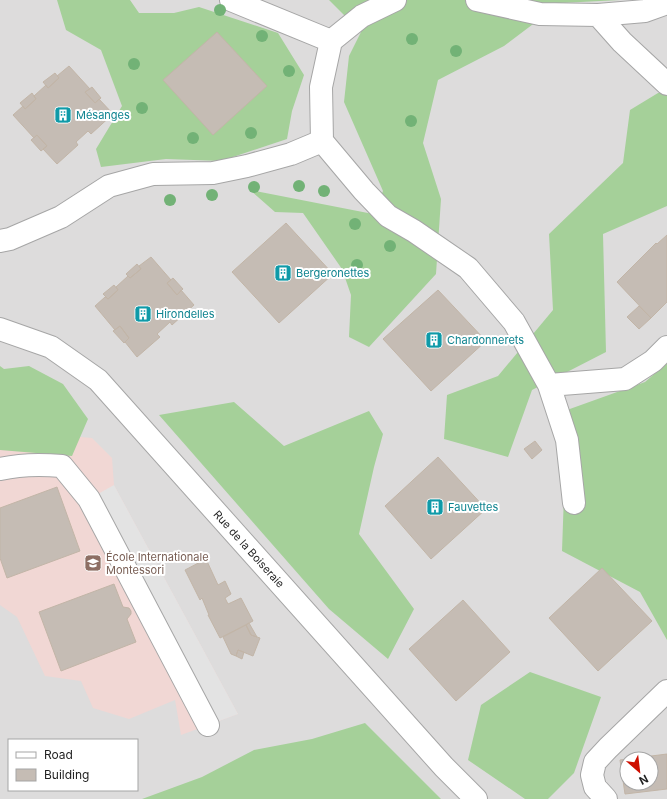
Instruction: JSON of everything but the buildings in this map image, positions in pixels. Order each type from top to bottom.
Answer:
[{"type":"street","points":[[231,0],[331,41]]},
{"type":"street","points":[[395,0],[362,16],[331,41],[321,87],[322,141],[364,191],[388,216],[468,268],[514,322],[549,385],[567,440],[574,503]]},
{"type":"street","points":[[478,0],[540,14],[598,15],[645,11],[667,3]]},
{"type":"street","points":[[598,15],[622,42],[667,84]]},
{"type":"street","points":[[0,241],[61,217],[109,186],[154,174],[220,172],[291,154],[322,141]]},
{"type":"street","name":"Rue de la Boiseraie","points":[[0,329],[51,347],[98,380],[444,767],[476,799]]},
{"type":"street","points":[[549,385],[625,379],[653,361],[667,347]]},
{"type":"street","points":[[0,469],[16,465],[39,464],[62,466],[89,500],[208,725]]},
{"type":"street","points":[[606,799],[595,787],[592,775],[595,762],[667,691]]},
{"type":"shaded area","points":[[0,0],[667,0],[667,799],[0,799]]},
{"type":"shaded area","points":[[35,433],[92,438],[112,458],[114,485],[238,714],[181,735],[175,700],[129,719],[93,708],[81,681],[45,676],[17,617],[0,605],[0,440]]},
{"type":"shaded area","points":[[114,485],[238,714],[208,725],[89,499]]},
{"type":"green space","points":[[57,0],[130,0],[139,13],[174,13],[199,7],[278,33],[304,75],[292,111],[287,139],[221,161],[166,159],[101,167],[96,149],[122,106],[101,50],[66,30]]},
{"type":"green space","points":[[329,0],[620,0],[561,3],[504,46],[438,80],[423,143],[441,199],[436,274],[369,347],[349,337],[351,295],[342,269],[303,213],[275,212],[250,190],[373,214],[383,191],[344,102],[349,56],[361,32]]},
{"type":"green space","points":[[658,93],[667,93],[667,206],[603,234],[606,352],[532,390],[508,457],[444,439],[447,395],[498,376],[553,310],[549,234],[623,163],[630,110]]},
{"type":"green space","points":[[667,363],[667,640],[640,592],[562,551],[567,410],[645,382]]},
{"type":"green space","points":[[0,366],[4,369],[29,366],[63,384],[88,419],[72,456],[0,450]]},
{"type":"green space","points":[[234,402],[284,446],[369,411],[383,434],[359,534],[414,609],[388,659],[329,609],[159,415]]},
{"type":"green space","points":[[530,672],[601,697],[574,773],[548,799],[525,799],[468,760],[481,705]]},
{"type":"green space","points":[[365,723],[441,799],[142,799],[202,777],[254,750],[312,739]]},
{"type":"place","name":"Mésanges","points":[[63,115]]},
{"type":"place","name":"Bergeronettes","points":[[283,273]]},
{"type":"place","name":"Hirondelles","points":[[143,314]]},
{"type":"place","name":"Chardonnerets","points":[[434,340]]},
{"type":"place","name":"Fauvettes","points":[[435,507]]},
{"type":"place","name":"École Internationale Montessori","points":[[93,563]]}]
